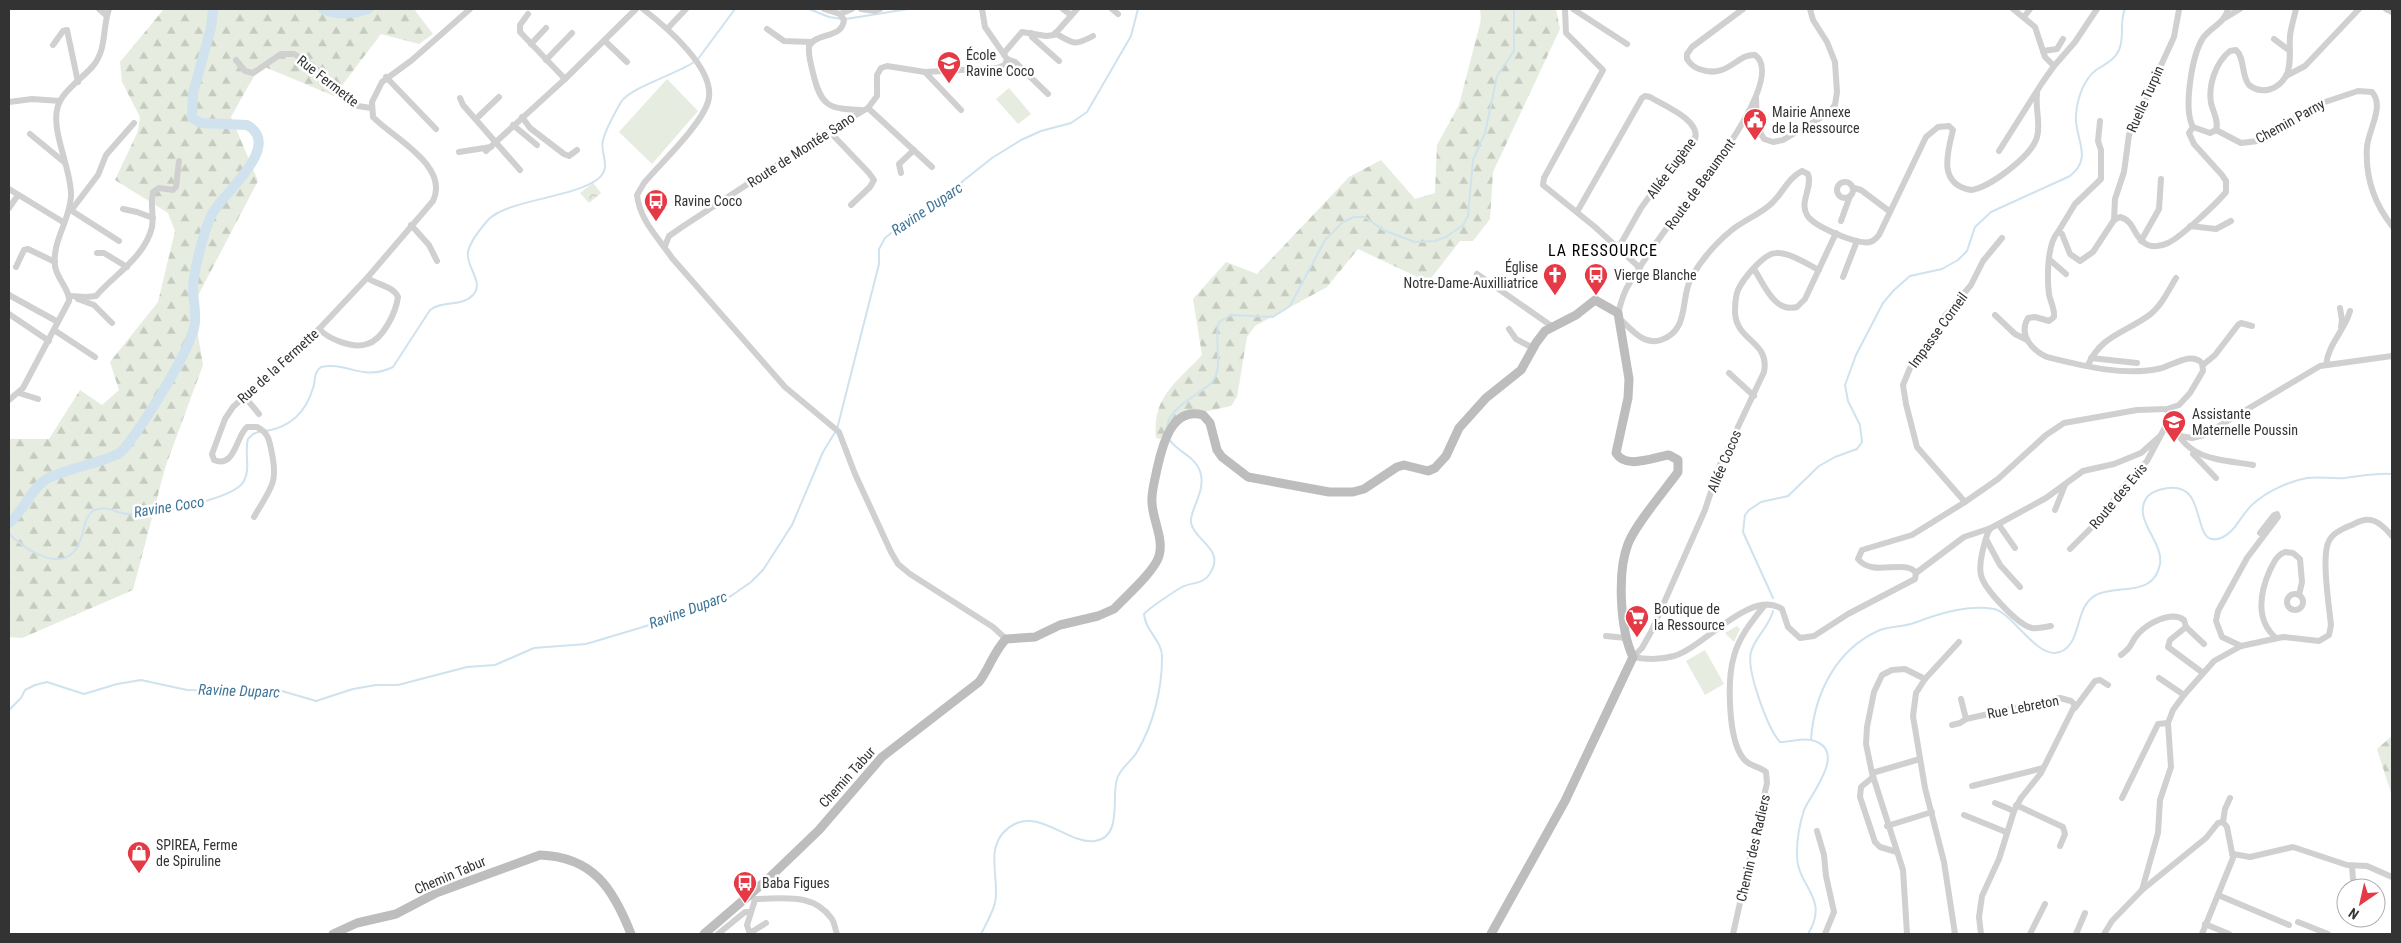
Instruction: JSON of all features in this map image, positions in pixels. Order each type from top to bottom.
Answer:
[{"type":"street","points":[[99,9],[107,16]]},
{"type":"street","points":[[109,9],[102,52],[92,66],[60,101],[56,119],[71,189],[69,209],[57,243],[55,262],[59,280],[70,296],[94,305],[112,323]]},
{"type":"street","points":[[371,108],[376,90],[386,77],[412,60],[470,9]]},
{"type":"street","points":[[459,152],[488,149],[565,79],[636,9]]},
{"type":"street","points":[[643,9],[668,28],[681,41],[697,65],[709,90],[706,108],[644,183],[637,195],[641,214],[646,224],[665,246],[672,258],[785,388],[839,432],[872,513],[898,564],[910,574],[994,626],[1006,639],[1035,637],[1060,624],[1106,614],[1114,609],[1152,568],[1160,554],[1160,542],[1153,511],[1152,493],[1164,441],[1172,426],[1189,415],[1203,415],[1210,422],[1217,450],[1230,464],[1248,477],[1330,492],[1353,492],[1364,489],[1397,467],[1404,465],[1428,471],[1439,465],[1459,428],[1486,398],[1521,370],[1542,334],[1576,315],[1595,300],[1619,316],[1642,338],[1650,341],[1662,340],[1672,333],[1683,318],[1688,284],[1712,250],[1733,230],[1769,206],[1791,179],[1802,171],[1808,174],[1810,179],[1805,202],[1806,214],[1814,223],[1857,241],[1866,242],[1875,239],[1926,137],[1938,127],[1950,126],[1953,130],[1948,148],[1948,171],[1950,177],[1958,186],[1971,190],[1978,189],[2013,166],[2031,149],[2038,137],[2037,94]]},
{"type":"street","points":[[668,28],[686,9]]},
{"type":"street","points":[[767,29],[784,41],[811,42],[817,37],[836,33],[844,25],[844,20],[840,14],[824,9]]},
{"type":"street","points":[[840,14],[852,9]]},
{"type":"street","points":[[861,9],[880,9]]},
{"type":"street","points":[[982,9],[985,27],[1006,56],[1015,62],[1048,94]]},
{"type":"street","points":[[1064,9],[1071,15]]},
{"type":"street","points":[[1006,56],[1019,34],[1022,32],[1046,36],[1055,33],[1076,9]]},
{"type":"street","points":[[1112,9],[1118,14]]},
{"type":"street","points":[[1565,9],[1566,33],[1603,70],[1543,182],[1547,189],[1619,247],[1640,268]]},
{"type":"street","points":[[1573,9],[1627,44]]},
{"type":"street","name":"Route de Beaumont","points":[[1619,316],[1624,293],[1683,207],[1707,179],[1730,145],[1756,96],[1762,65],[1761,60],[1755,55],[1747,56],[1732,66],[1714,72],[1696,68],[1687,59],[1687,54],[1692,48],[1742,9]]},
{"type":"street","points":[[1756,96],[1757,127],[1764,139],[1773,142],[1783,140],[1832,110],[1837,99],[1835,62],[1827,42],[1813,20],[1810,9]]},
{"type":"street","points":[[2013,9],[2024,17],[2038,33],[2045,57],[2054,66]]},
{"type":"street","points":[[2024,17],[2030,9]]},
{"type":"street","points":[[2000,151],[2037,94],[2042,83],[2075,42],[2097,9]]},
{"type":"street","points":[[2224,19],[2228,9]]},
{"type":"street","points":[[2058,232],[2065,238],[2073,258],[2080,261],[2093,252],[2114,220],[2120,217],[2126,219],[2141,241],[2152,247],[2163,246],[2174,240],[2223,195],[2227,187],[2222,175],[2190,138],[2189,130],[2192,127],[2190,118],[2191,78],[2194,61],[2202,40],[2224,19],[2240,9]]},
{"type":"street","points":[[2286,76],[2292,25],[2296,9]]},
{"type":"street","points":[[2192,127],[2210,133],[2216,130],[2217,123],[2211,103],[2211,86],[2219,64],[2230,51],[2233,49],[2239,52],[2244,78],[2253,88],[2268,90],[2277,86],[2286,76],[2305,66],[2359,9]]},
{"type":"street","points":[[2386,9],[2392,12]]},
{"type":"street","name":"Ruelle Turpin","points":[[2114,220],[2114,198],[2124,172],[2129,135],[2174,37],[2179,10]]},
{"type":"street","points":[[528,14],[518,29],[530,44],[565,79]]},
{"type":"street","points":[[530,44],[546,28]]},
{"type":"street","points":[[53,45],[62,31],[67,30],[78,82]]},
{"type":"street","points":[[546,60],[572,33]]},
{"type":"street","points":[[1031,33],[1032,37],[1059,61]]},
{"type":"street","points":[[1055,33],[1074,44],[1093,36]]},
{"type":"street","points":[[2043,51],[2057,49],[2063,39]]},
{"type":"street","points":[[2274,39],[2290,51]]},
{"type":"street","points":[[605,40],[627,62]]},
{"type":"street","points":[[811,42],[809,56],[820,97],[834,107],[866,109],[932,167]]},
{"type":"street","name":"Rue Fermette","points":[[236,60],[242,69],[253,73],[281,54],[294,54],[308,62],[358,106],[371,108]]},
{"type":"street","name":"Route de Montée Sano","points":[[665,246],[669,236],[682,227],[866,109],[877,96],[877,75],[881,68],[887,66],[925,72],[997,68],[1005,65],[1006,56]]},
{"type":"street","points":[[925,72],[961,110]]},
{"type":"street","points":[[386,77],[436,129]]},
{"type":"street","name":"Chemin Parny","points":[[2216,130],[2233,140],[2249,144],[2258,141],[2316,105],[2358,90],[2372,92],[2376,96],[2378,106],[2367,146],[2370,185],[2379,208],[2392,226]]},
{"type":"street","name":"Allée Eugène","points":[[1577,212],[1642,98],[1645,96],[1650,97],[1688,120],[1697,133],[1695,139],[1647,201],[1619,247]]},
{"type":"street","points":[[477,118],[498,97]]},
{"type":"street","points":[[460,98],[463,105],[477,118],[520,170]]},
{"type":"street","points":[[9,102],[32,99],[52,102],[60,101]]},
{"type":"street","name":"Rue de la Fermette","points":[[254,517],[272,485],[275,474],[268,437],[263,430],[251,426],[239,436],[233,454],[228,459],[218,462],[212,457],[213,450],[225,419],[244,396],[271,375],[368,278],[435,197],[432,170],[376,120],[371,108]]},
{"type":"street","points":[[522,117],[530,128],[564,154],[569,156],[577,150]]},
{"type":"street","points":[[2027,340],[2025,324],[2028,318],[2035,317],[2049,321],[2054,317],[2048,287],[2052,243],[2075,204],[2101,179],[2101,150],[2098,140],[2100,121]]},
{"type":"street","points":[[69,209],[73,208],[95,180],[106,155],[134,124]]},
{"type":"street","points":[[513,125],[537,145]]},
{"type":"street","points":[[829,131],[874,180],[870,187],[851,205]]},
{"type":"street","points":[[30,134],[54,152],[66,164]]},
{"type":"street","points":[[901,173],[899,164],[914,150]]},
{"type":"street","points":[[70,296],[86,298],[96,296],[107,282],[127,267],[149,236],[153,218],[153,192],[159,188],[174,189],[179,161]]},
{"type":"street","points":[[2141,241],[2158,214],[2161,179]]},
{"type":"street","points":[[1850,196],[1840,195],[1838,186],[1848,182],[1854,188],[1861,190],[1890,211]]},
{"type":"street","points":[[1841,221],[1854,188]]},
{"type":"street","points":[[9,189],[63,222]]},
{"type":"street","points":[[9,208],[18,194]]},
{"type":"street","points":[[69,209],[119,241]]},
{"type":"street","points":[[123,209],[153,218]]},
{"type":"street","points":[[2190,226],[2210,230],[2221,228],[2231,221]]},
{"type":"street","points":[[412,225],[429,245],[437,261]]},
{"type":"street","points":[[1754,268],[1773,299],[1784,308],[1791,308],[1802,304],[1836,233]]},
{"type":"street","name":"Impasse Corneil","points":[[1966,502],[1917,447],[1903,385],[1910,368],[1937,337],[1945,316],[1971,285],[1983,261],[2002,238]]},
{"type":"street","points":[[1842,277],[1857,241]]},
{"type":"street","points":[[16,267],[24,250],[28,249],[55,262]]},
{"type":"street","name":"Allée Cocos","points":[[1632,656],[1642,648],[1651,632],[1705,510],[1719,467],[1764,372],[1766,357],[1740,330],[1735,312],[1738,290],[1754,268],[1769,254],[1775,252],[1787,255],[1819,270]]},
{"type":"street","points":[[97,253],[104,253],[127,267]]},
{"type":"street","points":[[2050,260],[2066,274]]},
{"type":"street","points":[[1477,274],[1553,327]]},
{"type":"street","points":[[319,329],[330,338],[358,345],[368,344],[377,337],[394,313],[398,297],[392,289],[378,285],[368,278]]},
{"type":"street","points":[[2088,365],[2091,358],[2104,342],[2149,315],[2158,306],[2176,278]]},
{"type":"street","points":[[9,295],[58,322]]},
{"type":"street","points":[[9,400],[20,393],[67,308],[70,296]]},
{"type":"street","points":[[2340,308],[2342,320],[2340,333]]},
{"type":"street","points":[[2326,365],[2327,356],[2350,311]]},
{"type":"street","points":[[9,314],[49,340]]},
{"type":"street","points":[[1916,572],[1909,567],[1883,568],[1867,565],[1860,562],[1858,556],[1865,548],[1917,532],[1966,502],[1998,479],[2046,435],[2064,423],[2137,410],[2168,408],[2179,405],[2190,393],[2203,371],[2203,365],[2194,358],[2162,368],[2124,371],[2047,357],[2036,351],[2027,340],[2015,334],[1995,315]]},
{"type":"street","points":[[1490,934],[1565,801],[1632,656],[1626,638],[1622,583],[1627,546],[1678,472],[1680,466],[1678,460],[1669,455],[1630,462],[1620,459],[1616,454],[1628,398],[1629,379],[1619,316]]},
{"type":"street","points":[[2203,365],[2215,355],[2238,325],[2246,324],[2252,326]]},
{"type":"street","points":[[1508,329],[1516,339],[1533,348]]},
{"type":"street","points":[[54,330],[95,357]]},
{"type":"street","points":[[2180,436],[2192,438],[2204,435],[2326,365],[2392,356]]},
{"type":"street","points":[[2091,358],[2137,363]]},
{"type":"street","points":[[1729,373],[1754,396]]},
{"type":"street","points":[[20,393],[38,400]]},
{"type":"street","points":[[244,396],[259,414]]},
{"type":"street","points":[[2168,408],[2170,418],[2180,436],[2216,478]]},
{"type":"street","name":"Route des Evis","points":[[2070,550],[2107,512],[2117,494],[2147,461],[2170,418]]},
{"type":"street","name":"Route des Evis","points":[[1764,606],[1776,606],[1782,609],[1793,634],[1800,638],[1806,638],[1875,599],[1911,582],[1916,572],[1964,537],[1999,525],[2065,485],[2086,469],[2114,464],[2141,453],[2159,437]]},
{"type":"street","points":[[2190,449],[2207,458],[2253,465]]},
{"type":"street","points":[[2055,510],[2065,485]]},
{"type":"street","points":[[2241,646],[2222,637],[2217,626],[2216,615],[2244,562],[2278,517],[2277,514],[2274,515],[2260,533]]},
{"type":"street","points":[[2142,890],[2158,833],[2160,800],[2171,766],[2168,723],[2173,710],[2203,672],[2222,655],[2241,646],[2276,638],[2319,642],[2329,635],[2325,553],[2329,541],[2334,535],[2360,520],[2371,519],[2380,522],[2392,536]]},
{"type":"street","points":[[1999,525],[2015,548]]},
{"type":"street","points":[[1991,528],[1986,539],[1981,570],[1986,583],[2013,617],[2022,624],[2031,628],[2051,626]]},
{"type":"street","points":[[1986,539],[2004,571],[2020,587]]},
{"type":"street","points":[[2276,638],[2269,631],[2262,614],[2261,596],[2274,562],[2285,552],[2293,553],[2300,559],[2302,582],[2299,595]]},
{"type":"street","points":[[1632,656],[1651,660],[1674,656],[1689,649],[1748,609],[1764,606]]},
{"type":"street","name":"Chemin des Radiers","points":[[1733,934],[1768,783],[1766,772],[1744,760],[1739,753],[1734,735],[1731,698],[1732,667],[1739,643],[1764,606]]},
{"type":"street","points":[[2121,655],[2131,648],[2141,631],[2165,618],[2181,618],[2186,627],[2204,644]]},
{"type":"street","points":[[2186,627],[2170,640],[2168,647],[2203,672]]},
{"type":"street","points":[[1606,636],[1626,638]]},
{"type":"street","name":"Chemin Tabur","points":[[704,934],[752,897],[819,830],[882,757],[979,682],[1000,645],[1006,639]]},
{"type":"street","points":[[1955,934],[1944,862],[1920,760],[1913,704],[1916,693],[1925,678],[1959,642]]},
{"type":"street","points":[[1907,934],[1903,870],[1887,826],[1872,775],[1866,744],[1867,727],[1878,680],[1887,671],[1898,669],[1912,671],[1925,678]]},
{"type":"street","points":[[2159,678],[2184,695]]},
{"type":"street","name":"Rue Lebreton","points":[[1981,934],[1979,917],[1982,896],[2000,859],[2006,832],[2015,808],[2043,768],[2056,740],[2075,708],[2096,680],[2100,680],[2108,685]]},
{"type":"street","name":"Rue Lebreton","points":[[1952,725],[1960,723],[1966,718],[2060,698],[2071,701],[2075,708]]},
{"type":"street","points":[[1961,699],[1966,718]]},
{"type":"street","points":[[2122,798],[2158,724],[2168,723]]},
{"type":"street","points":[[1896,852],[1880,847],[1875,842],[1860,797],[1861,787],[1872,775],[1920,760]]},
{"type":"street","points":[[1972,786],[2043,768]]},
{"type":"street","points":[[2202,934],[2233,854],[2227,827],[2223,822],[2225,809],[2230,798]]},
{"type":"street","points":[[1995,803],[2015,808],[2063,827],[2065,834],[2060,846]]},
{"type":"street","points":[[1887,826],[1932,812]]},
{"type":"street","points":[[1964,815],[2006,832]]},
{"type":"street","points":[[2104,934],[2112,921],[2142,890],[2206,838],[2218,823],[2223,822]]},
{"type":"street","points":[[1817,831],[1824,855],[1826,876],[1834,912],[1825,934]]},
{"type":"street","points":[[2233,854],[2250,857],[2293,847],[2352,866],[2365,865],[2392,877]]},
{"type":"street","name":"Chemin Tabur","points":[[333,934],[350,925],[396,914],[436,893],[540,855],[573,860],[585,866],[598,877],[621,909],[631,934]]},
{"type":"street","points":[[2352,866],[2354,878]]},
{"type":"street","points":[[2381,873],[2392,881]]},
{"type":"street","points":[[2218,895],[2289,924]]},
{"type":"street","points":[[766,923],[750,934],[746,925],[752,897],[800,898],[810,900],[832,919],[837,934]]},
{"type":"street","points":[[2030,934],[2045,904]]},
{"type":"street","points":[[718,934],[745,912],[750,912]]},
{"type":"street","points":[[2076,934],[2085,913]]},
{"type":"street","points":[[2298,922],[2328,934]]},
{"type":"street","points":[[2205,924],[2228,934]]},
{"type":"green space","points":[[164,9],[414,9],[433,34],[419,44],[381,34],[334,96],[260,65],[231,117],[258,181],[193,305],[203,365],[165,468],[133,590],[22,638],[9,637],[9,439],[49,439],[80,390],[102,405],[119,390],[110,362],[158,302],[175,231],[168,213],[115,180],[138,131],[140,117],[122,82],[120,62]]},
{"type":"green space","points":[[1480,9],[1556,9],[1560,29],[1493,172],[1490,219],[1473,241],[1460,241],[1428,282],[1358,249],[1327,287],[1255,326],[1247,337],[1237,397],[1231,406],[1208,411],[1184,413],[1160,439],[1156,438],[1156,424],[1162,401],[1175,383],[1202,355],[1193,299],[1226,262],[1257,274],[1349,177],[1381,160],[1415,199],[1435,193],[1437,145],[1459,105],[1481,20]]},
{"type":"green space","points":[[667,79],[698,111],[652,164],[619,132]]},
{"type":"green space","points":[[1009,88],[1031,114],[1018,124],[996,99]]},
{"type":"green space","points":[[593,183],[601,193],[589,203],[580,193]]},
{"type":"green space","points":[[1737,626],[1740,629],[1734,642],[1725,633]]},
{"type":"green space","points":[[1705,650],[1724,684],[1705,695],[1686,661]]},
{"type":"green space","points":[[2392,736],[2392,796],[2377,749]]},
{"type":"waterway","points":[[9,523],[19,513],[35,489],[45,480],[63,472],[109,458],[123,450],[165,387],[192,334],[195,322],[194,281],[197,261],[206,229],[218,205],[247,170],[255,157],[259,145],[257,134],[247,125],[201,123],[192,118],[193,93],[211,28],[213,9]]},
{"type":"waterway","points":[[323,9],[346,14],[368,9]]},
{"type":"waterway","name":"Ravine Coco","points":[[698,59],[735,9]]},
{"type":"waterway","name":"Ravine Coco","points":[[809,9],[829,17],[842,19]]},
{"type":"waterway","name":"Ravine Coco","points":[[846,19],[908,9]]},
{"type":"waterway","name":"Ravine Duparc","points":[[9,710],[21,698],[25,690],[47,682],[84,694],[117,684],[141,680],[187,690],[282,691],[316,701],[353,689],[376,685],[398,685],[467,667],[495,665],[534,648],[586,644],[673,618],[731,596],[751,582],[763,570],[792,525],[823,452],[837,429],[879,264],[879,249],[885,238],[911,217],[951,194],[963,181],[992,158],[1021,140],[1041,131],[1071,123],[1087,112],[1131,36],[1138,9]]},
{"type":"waterway","points":[[1167,427],[1169,420],[1178,408],[1211,383],[1215,377],[1218,362],[1217,337],[1219,322],[1231,315],[1273,317],[1290,306],[1325,240],[1343,222],[1354,217],[1365,217],[1383,230],[1415,242],[1435,241],[1446,237],[1463,225],[1468,216],[1473,160],[1485,133],[1497,76],[1514,51],[1514,9]]},
{"type":"waterway","points":[[1773,598],[1743,532],[1745,515],[1761,502],[1788,496],[1819,466],[1835,457],[1857,449],[1862,442],[1860,425],[1848,401],[1845,385],[1856,355],[1883,303],[1894,290],[1910,276],[1942,269],[1958,260],[1967,251],[1975,227],[1991,212],[2070,176],[2077,169],[2081,162],[2082,154],[2076,123],[2079,97],[2091,74],[2112,60],[2117,54],[2122,40],[2122,19],[2125,9]]},
{"type":"waterway","name":"Ravine Coco","points":[[266,431],[282,426],[296,417],[310,397],[315,377],[321,367],[339,367],[364,372],[382,371],[393,367],[430,310],[440,305],[463,301],[473,295],[477,285],[469,263],[468,252],[473,240],[488,220],[497,213],[509,208],[573,191],[598,179],[605,170],[603,140],[621,102],[634,91],[694,62]]},
{"type":"waterway","name":"Ravine Coco","points":[[9,534],[36,553],[56,559],[66,557],[74,552],[82,537],[88,517],[94,510],[103,508],[128,514],[154,512],[190,505],[224,495],[237,488],[244,481],[247,471],[248,439],[253,434],[261,431]]},
{"type":"waterway","points":[[981,934],[995,903],[995,849],[1003,833],[1015,824],[1026,821],[1038,822],[1072,837],[1084,840],[1095,841],[1104,838],[1109,832],[1113,824],[1117,779],[1143,742],[1156,707],[1158,695],[1162,670],[1162,652],[1147,626],[1144,614],[1185,585],[1200,582],[1206,578],[1214,566],[1212,552],[1194,530],[1191,523],[1200,493],[1202,478],[1200,471],[1194,461],[1169,439]]},
{"type":"waterway","points":[[1811,740],[1817,706],[1830,675],[1851,649],[1865,638],[1880,630],[1910,624],[1953,611],[1974,608],[1994,609],[2010,619],[2046,651],[2055,653],[2064,650],[2074,638],[2081,614],[2089,600],[2105,592],[2143,586],[2156,575],[2160,564],[2160,555],[2143,513],[2144,504],[2148,496],[2155,492],[2168,488],[2181,489],[2190,495],[2195,504],[2201,526],[2205,534],[2211,539],[2221,538],[2231,532],[2249,508],[2271,491],[2285,484],[2312,477],[2345,478],[2374,474],[2392,474]]},
{"type":"waterway","points":[[1773,611],[1753,647],[1750,661],[1764,713],[1780,742],[1811,740],[1822,745],[1827,752],[1828,761],[1825,772],[1804,810],[1798,842],[1798,864],[1816,910],[1814,921],[1808,934]]},
{"type":"place","name":"École Ravine Coco","points":[[949,84]]},
{"type":"place","name":"Mairie Annexe de la Ressource","points":[[1755,141]]},
{"type":"place","name":"Ravine Coco","points":[[656,222]]},
{"type":"place","name":"Église Notre-Dame-Auxilliatrice","points":[[1555,296]]},
{"type":"place","name":"Vierge Blanche","points":[[1596,296]]},
{"type":"place","name":"Assistante Maternelle Poussin","points":[[2174,443]]},
{"type":"place","name":"Boutique de la Ressource","points":[[1637,638]]},
{"type":"place","name":"SPIREA, Ferme de Spiruline","points":[[139,874]]},
{"type":"place","name":"Baba Figues","points":[[745,904]]},
{"type":"district","name":"LA RESSOURCE","points":[[1603,250]]}]
